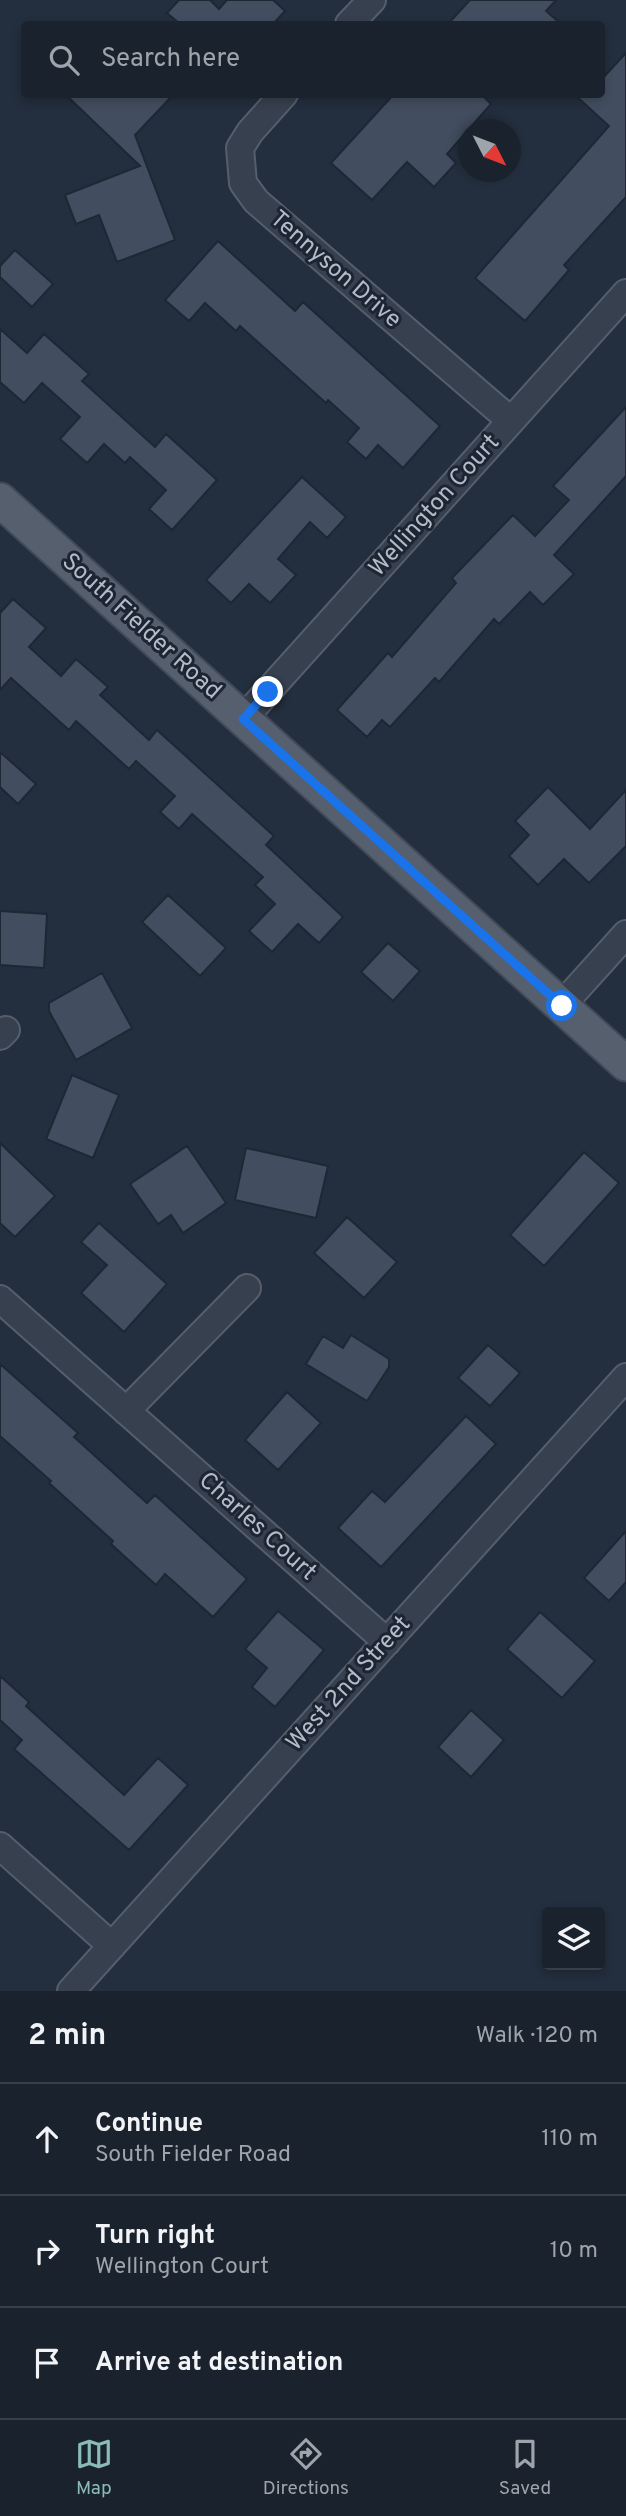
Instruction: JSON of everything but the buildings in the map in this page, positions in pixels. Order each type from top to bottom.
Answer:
[{"type":"main road","name":"South Fielder Road","points":[[0,500],[626,1064]]},
{"type":"street","points":[[352,21],[372,0]]},
{"type":"street","name":"Tennyson Drive","points":[[280,98],[250,132],[240,148],[243,183],[256,201],[511,421]]},
{"type":"street","name":"Wellington Court","points":[[243,719],[626,293]]},
{"type":"street","points":[[562,1006],[626,934]]},
{"type":"street","points":[[126,1411],[247,1287]]},
{"type":"street","name":"Charles Court","points":[[0,1299],[387,1642]]},
{"type":"street","name":"West 2nd Street","points":[[71,1991],[626,1377]]},
{"type":"street","points":[[0,1846],[112,1946]]},
{"type":"route","points":[[268,692],[243,719],[562,1006]]}]
